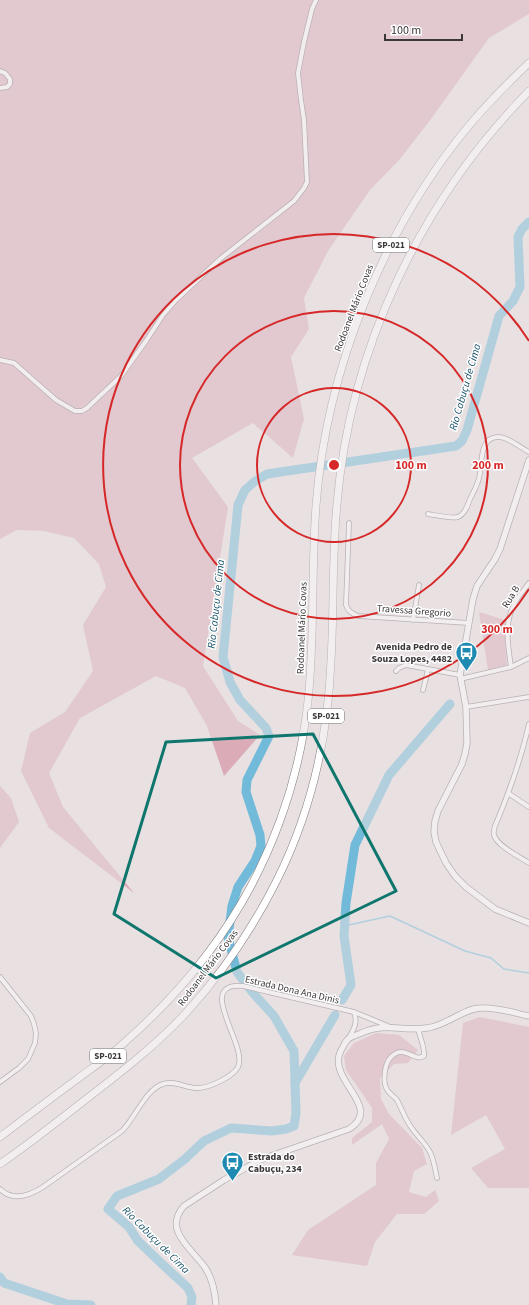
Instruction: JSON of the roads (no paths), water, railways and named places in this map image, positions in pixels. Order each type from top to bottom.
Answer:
[{"type":"highway","name":"Rodoanel Mário Covas","points":[[0,1137],[123,1044],[186,982],[204,961],[240,906],[264,860],[286,803],[300,750],[308,702],[311,668],[316,505],[320,470],[330,413],[351,339],[378,271],[397,232],[417,199],[453,146],[473,121],[529,63]]},
{"type":"highway","name":"Rodoanel Mário Covas","points":[[0,1164],[140,1057],[186,1014],[227,963],[246,936],[278,879],[304,816],[321,745],[330,685],[336,505],[342,459],[351,414],[367,358],[395,285],[418,237],[438,204],[459,174],[511,110],[529,91]]},
{"type":"main road","points":[[529,460],[500,549],[477,586],[473,599],[460,677],[466,707],[467,742],[465,754],[462,764],[438,811],[435,822],[436,842],[446,863],[455,876],[475,895],[495,909],[529,923]]},
{"type":"main road","points":[[216,1305],[215,1293],[209,1275],[178,1233],[176,1218],[179,1211],[184,1206],[224,1180],[262,1159],[349,1129],[356,1125],[360,1115],[358,1101],[339,1071],[338,1065],[341,1050],[348,1039],[373,1028],[389,1026],[418,1029],[431,1028],[466,1012],[479,1008],[492,1008],[529,1016]]},
{"type":"street","points":[[0,360],[14,363],[56,400],[75,411],[82,411],[121,376],[163,315],[176,300],[220,259],[294,201],[307,182],[304,120],[300,100],[298,73],[304,42],[316,0]]},
{"type":"street","points":[[0,71],[5,73],[10,79],[10,84],[7,87],[0,88]]},
{"type":"street","points":[[428,514],[458,517],[467,508],[478,482],[481,456],[489,440],[498,437],[504,438],[529,452]]},
{"type":"street","name":"Travessa Gregorio","points":[[350,523],[346,605],[352,614],[358,616],[469,623]]},
{"type":"street","name":"Rua B","points":[[511,667],[507,626],[508,617],[516,601],[529,583]]},
{"type":"street","points":[[413,620],[419,585]]},
{"type":"street","points":[[396,671],[406,665],[460,677],[511,667],[529,658]]},
{"type":"street","points":[[423,690],[428,670]]},
{"type":"street","points":[[466,707],[529,697]]},
{"type":"street","points":[[529,724],[508,793],[494,831],[494,836],[502,845],[529,863]]},
{"type":"street","points":[[524,744],[529,747]]},
{"type":"street","points":[[508,793],[529,807]]},
{"type":"street","points":[[0,977],[31,1016],[34,1024],[35,1043],[28,1059],[19,1068],[0,1082]]},
{"type":"street","points":[[0,984],[7,986]]},
{"type":"street","name":"Estrada Dona Ana Dinis","points":[[0,1189],[12,1196],[22,1197],[33,1194],[44,1187],[122,1131],[129,1124],[145,1098],[153,1090],[163,1084],[170,1083],[196,1088],[217,1083],[234,1073],[238,1067],[240,1055],[223,1012],[222,1004],[222,997],[225,991],[230,987],[243,986],[354,1012],[389,1026]]},
{"type":"street","points":[[348,1039],[356,1025],[354,1012]]},
{"type":"street","points":[[418,1029],[424,1056],[417,1058],[400,1051],[395,1053],[386,1065],[385,1081],[386,1087],[396,1099],[411,1128],[430,1152],[437,1178]]},
{"type":"waterway","name":"Rio Cabuçu de Cima","points":[[191,1305],[192,1297],[188,1288],[138,1241],[129,1227],[108,1209],[117,1196],[159,1179],[185,1159],[204,1141],[231,1128],[272,1131],[286,1129],[294,1126],[296,1113],[294,1051],[274,1016],[253,993],[237,972],[228,937],[232,906],[238,887],[255,861],[261,846],[260,835],[246,792],[247,780],[269,736],[266,728],[240,700],[230,682],[223,657],[238,505],[245,490],[267,474],[456,446],[462,441],[467,430],[499,316],[513,301],[520,287],[518,237],[522,229],[529,222]]},
{"type":"waterway","points":[[342,1000],[351,985],[344,936],[346,903],[355,845],[389,775],[450,704]]},
{"type":"waterway","points":[[344,926],[390,916],[465,951],[491,958],[504,969],[529,973]]},
{"type":"waterway","points":[[295,1083],[335,1015]]},
{"type":"waterway","points":[[0,1277],[4,1283],[67,1304],[91,1305]]},
{"type":"place","name":"Avenida Pedro de Souza Lopes, 4482","points":[[467,672]]},
{"type":"place","name":"Estrada do Cabuçu, 234","points":[[233,1182]]}]
